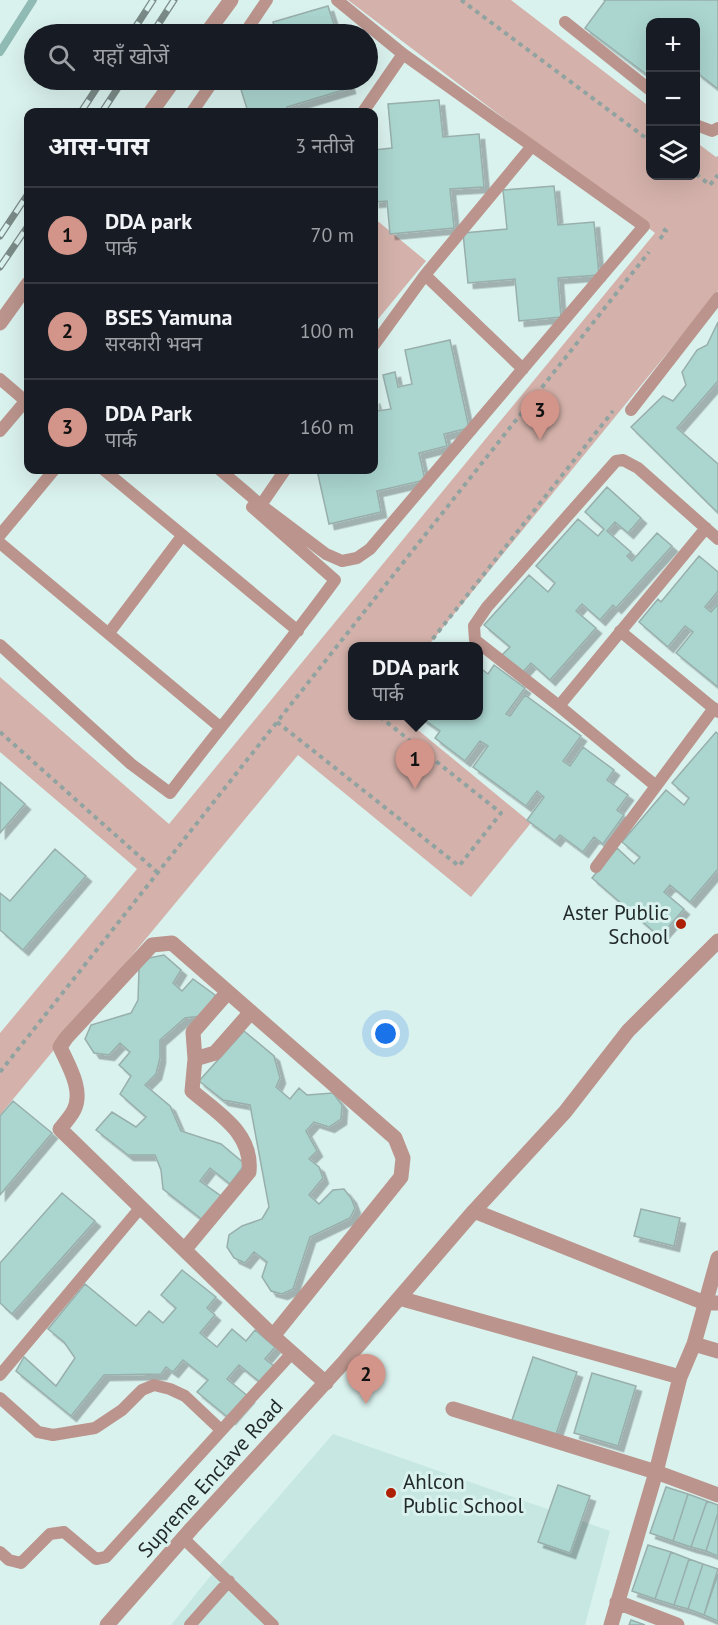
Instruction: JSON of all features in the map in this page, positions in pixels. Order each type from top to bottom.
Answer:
[{"type":"street","points":[[213,24],[231,0]]},
{"type":"street","points":[[154,108],[167,90]]},
{"type":"street","points":[[0,323],[24,290]]},
{"type":"street","name":"Supreme Enclave Road","points":[[107,1625],[183,1538],[326,1383],[474,1211],[565,1112],[628,1031],[718,941]]},
{"type":"street","points":[[273,1336],[401,1177],[403,1158],[395,1138],[172,944],[163,942],[152,945],[60,1047],[73,1074],[77,1092],[75,1108],[60,1129],[273,1336],[326,1383]]},
{"type":"street","points":[[185,1249],[249,1172],[251,1160],[247,1145],[240,1133],[192,1091],[195,1059],[192,1032],[228,992]]},
{"type":"street","points":[[195,1059],[214,1053],[251,1012]]},
{"type":"street","points":[[474,1211],[612,1268],[712,1303]]},
{"type":"street","points":[[611,1625],[681,1377],[712,1303],[718,1258]]},
{"type":"street","points":[[399,1298],[681,1377]]},
{"type":"street","points":[[694,1344],[718,1351]]},
{"type":"street","points":[[453,1409],[656,1472],[718,1495]]},
{"type":"street","points":[[617,1602],[677,1625]]},
{"type":"lane","points":[[251,24],[267,0]]},
{"type":"lane","points":[[337,0],[366,24]]},
{"type":"lane","points":[[565,22],[646,86]]},
{"type":"lane","points":[[225,474],[326,554],[342,561],[357,558],[370,549],[644,226],[403,54],[378,34]]},
{"type":"lane","points":[[366,108],[403,54]]},
{"type":"lane","points":[[195,108],[207,90]]},
{"type":"lane","points":[[699,126],[712,131],[718,129]]},
{"type":"lane","points":[[378,340],[425,275],[532,146]]},
{"type":"lane","points":[[425,275],[523,369]]},
{"type":"lane","points":[[631,410],[718,298]]},
{"type":"lane","points":[[0,380],[24,397]]},
{"type":"lane","points":[[0,430],[24,404]]},
{"type":"lane","points":[[478,642],[475,640],[474,626],[616,461],[623,460],[638,468],[718,539]]},
{"type":"lane","points":[[0,535],[51,474]]},
{"type":"lane","points":[[109,474],[298,632]]},
{"type":"lane","points":[[0,645],[132,764],[170,793],[220,727],[298,632],[335,580],[215,474]]},
{"type":"lane","points":[[261,504],[282,474]]},
{"type":"lane","points":[[559,705],[706,528]]},
{"type":"lane","points":[[109,633],[182,536]]},
{"type":"lane","points":[[0,543],[220,727]]},
{"type":"lane","points":[[596,867],[716,710],[620,631]]},
{"type":"lane","points":[[483,646],[559,705],[656,786]]},
{"type":"lane","points":[[0,1376],[141,1207]]},
{"type":"lane","points":[[0,1552],[9,1560],[21,1563],[50,1534],[64,1532],[96,1559],[106,1557],[292,1353]]},
{"type":"lane","points":[[0,1398],[39,1431],[53,1436],[95,1428],[122,1410],[142,1390],[154,1385],[185,1396],[221,1430]]},
{"type":"lane","points":[[183,1538],[273,1625]]},
{"type":"lane","points":[[190,1625],[229,1581]]},
{"type":"path","points":[[461,0],[646,137]]},
{"type":"path","points":[[700,177],[710,185],[718,175]]},
{"type":"path","points":[[430,642],[619,403]]},
{"type":"path","points":[[277,722],[459,866],[501,813],[384,720]]},
{"type":"path","points":[[0,732],[158,873]]},
{"type":"shaded area","points":[[348,0],[511,0],[646,104],[646,180],[700,180],[700,145],[716,157],[718,156],[718,291],[431,642],[348,642],[348,720],[406,720],[531,823],[471,897],[298,755],[0,1115],[0,1033],[137,869],[0,752],[0,677],[169,824],[655,233]]},
{"type":"shaded area","points":[[378,221],[426,261],[378,319]]},
{"type":"shaded area","name":"Ahlcon Public School","points":[[333,1434],[610,1531],[585,1625],[171,1625],[216,1569]]},
{"type":"building","points":[[718,0],[718,89],[700,75],[700,18],[646,18],[646,74],[585,28],[605,1]]},
{"type":"building","points":[[328,6],[334,24],[274,24],[273,22]]},
{"type":"building","points":[[241,90],[343,90],[287,108],[247,108]]},
{"type":"building","points":[[439,100],[443,137],[479,134],[484,187],[450,189],[454,228],[390,234],[387,201],[378,202],[378,150],[392,148],[388,104]]},
{"type":"building","points":[[554,186],[558,225],[594,222],[599,275],[558,278],[561,317],[519,321],[515,279],[468,283],[463,233],[507,229],[503,190]]},
{"type":"building","points":[[718,322],[718,381],[677,428],[718,464],[718,513],[631,427],[663,396],[673,401],[686,385],[682,372],[697,350],[707,345]]},
{"type":"building","points":[[450,340],[469,428],[444,434],[447,446],[419,453],[425,480],[377,491],[381,512],[329,524],[318,474],[378,474],[378,411],[391,409],[383,375],[395,372],[398,387],[412,384],[405,350]]},
{"type":"building","points":[[607,487],[641,518],[628,533],[615,522],[607,531],[631,552],[627,556],[632,561],[657,533],[672,546],[616,608],[613,605],[600,620],[582,604],[576,611],[596,628],[550,680],[531,663],[522,673],[502,655],[510,647],[484,625],[529,575],[548,592],[555,583],[536,566],[578,519],[598,536],[604,529],[585,512]]},
{"type":"building","points":[[699,556],[718,572],[718,591],[705,607],[711,612],[718,604],[718,687],[676,653],[693,632],[685,626],[668,647],[639,622],[658,599],[661,602]]},
{"type":"building","points":[[494,665],[525,688],[506,714],[510,716],[525,695],[581,736],[563,761],[570,766],[583,747],[614,770],[607,780],[628,795],[617,810],[624,815],[603,844],[594,837],[583,852],[560,835],[555,841],[527,820],[544,797],[537,791],[526,806],[473,767],[488,746],[480,741],[465,761],[435,738],[440,731],[425,720],[483,720],[483,670],[488,674]]},
{"type":"building","points":[[716,732],[718,734],[718,869],[690,902],[670,885],[664,892],[684,909],[660,937],[592,878],[617,848],[634,864],[640,857],[622,842],[666,790],[684,805],[689,798],[672,783]]},
{"type":"building","points":[[0,782],[25,804],[0,833]]},
{"type":"building","points":[[55,849],[86,876],[23,950],[0,930],[0,893],[10,901]]},
{"type":"building","points":[[164,955],[181,970],[173,983],[182,991],[193,979],[215,995],[210,1009],[201,1016],[185,1018],[160,1040],[160,1058],[156,1074],[145,1085],[170,1106],[181,1131],[221,1144],[245,1164],[230,1184],[210,1168],[200,1181],[221,1196],[204,1221],[163,1189],[161,1170],[155,1155],[128,1155],[96,1130],[112,1112],[136,1127],[146,1117],[120,1094],[131,1076],[119,1065],[130,1052],[120,1043],[109,1055],[94,1053],[85,1039],[91,1025],[131,1013],[138,1000],[139,968],[149,958]]},
{"type":"building","points":[[244,1031],[274,1056],[280,1078],[276,1087],[290,1099],[299,1088],[307,1095],[333,1093],[342,1105],[341,1119],[329,1127],[314,1122],[306,1131],[317,1151],[309,1159],[319,1167],[323,1178],[309,1195],[319,1204],[333,1190],[344,1189],[355,1208],[350,1218],[310,1237],[293,1289],[282,1294],[271,1291],[262,1277],[267,1262],[254,1252],[245,1263],[234,1258],[227,1247],[229,1235],[242,1226],[262,1219],[269,1207],[250,1105],[223,1100],[199,1081]]},
{"type":"building","points":[[13,1101],[52,1133],[0,1195],[0,1116]]},
{"type":"building","points":[[62,1193],[95,1221],[12,1314],[0,1303],[0,1263]]},
{"type":"building","points":[[641,1209],[680,1218],[674,1246],[634,1236]]},
{"type":"building","points":[[182,1270],[216,1297],[207,1308],[215,1315],[200,1333],[217,1347],[232,1329],[246,1341],[255,1330],[275,1347],[265,1359],[274,1366],[261,1383],[239,1365],[227,1379],[249,1397],[230,1419],[197,1392],[208,1380],[183,1360],[173,1372],[166,1367],[161,1374],[104,1375],[71,1416],[16,1371],[24,1357],[56,1386],[75,1358],[64,1342],[48,1329],[85,1284],[136,1326],[149,1311],[163,1323],[176,1308],[161,1295]]},
{"type":"building","points":[[533,1357],[577,1372],[556,1434],[512,1420]]},
{"type":"building","points":[[592,1373],[636,1386],[618,1446],[574,1433]]},
{"type":"building","points":[[558,1485],[590,1496],[570,1553],[538,1542]]},
{"type":"building","points":[[666,1487],[688,1494],[673,1541],[650,1533]]},
{"type":"building","points":[[688,1494],[707,1501],[691,1547],[673,1541]]},
{"type":"building","points":[[707,1501],[718,1505],[718,1513],[706,1551],[691,1547]]},
{"type":"building","points":[[718,1513],[718,1556],[706,1551]]},
{"type":"building","points":[[648,1545],[671,1552],[655,1599],[632,1591]]},
{"type":"building","points":[[671,1552],[689,1559],[674,1605],[655,1599]]},
{"type":"building","points":[[689,1559],[703,1564],[688,1609],[674,1605]]},
{"type":"building","points":[[703,1564],[718,1569],[704,1615],[688,1609]]},
{"type":"building","points":[[718,1574],[718,1621],[704,1615]]},
{"type":"building","points":[[631,1620],[645,1625],[629,1625]]},
{"type":"waterway","points":[[0,52],[33,0]]},
{"type":"railway","points":[[137,24],[153,0]]},
{"type":"railway","points":[[158,24],[174,0]]},
{"type":"railway","points":[[84,108],[95,90]]},
{"type":"railway","points":[[105,108],[116,90]]},
{"type":"railway","points":[[0,236],[24,200]]},
{"type":"railway","points":[[0,267],[24,232]]},
{"type":"place","name":"DDA Park","points":[[540,440]]},
{"type":"place","name":"DDA park","points":[[415,789]]},
{"type":"place","name":"Aster Public School","points":[[681,924]]},
{"type":"place","name":"BSES Yamuna","points":[[366,1404]]},
{"type":"place","name":"Ahlcon Public School","points":[[391,1493]]}]
